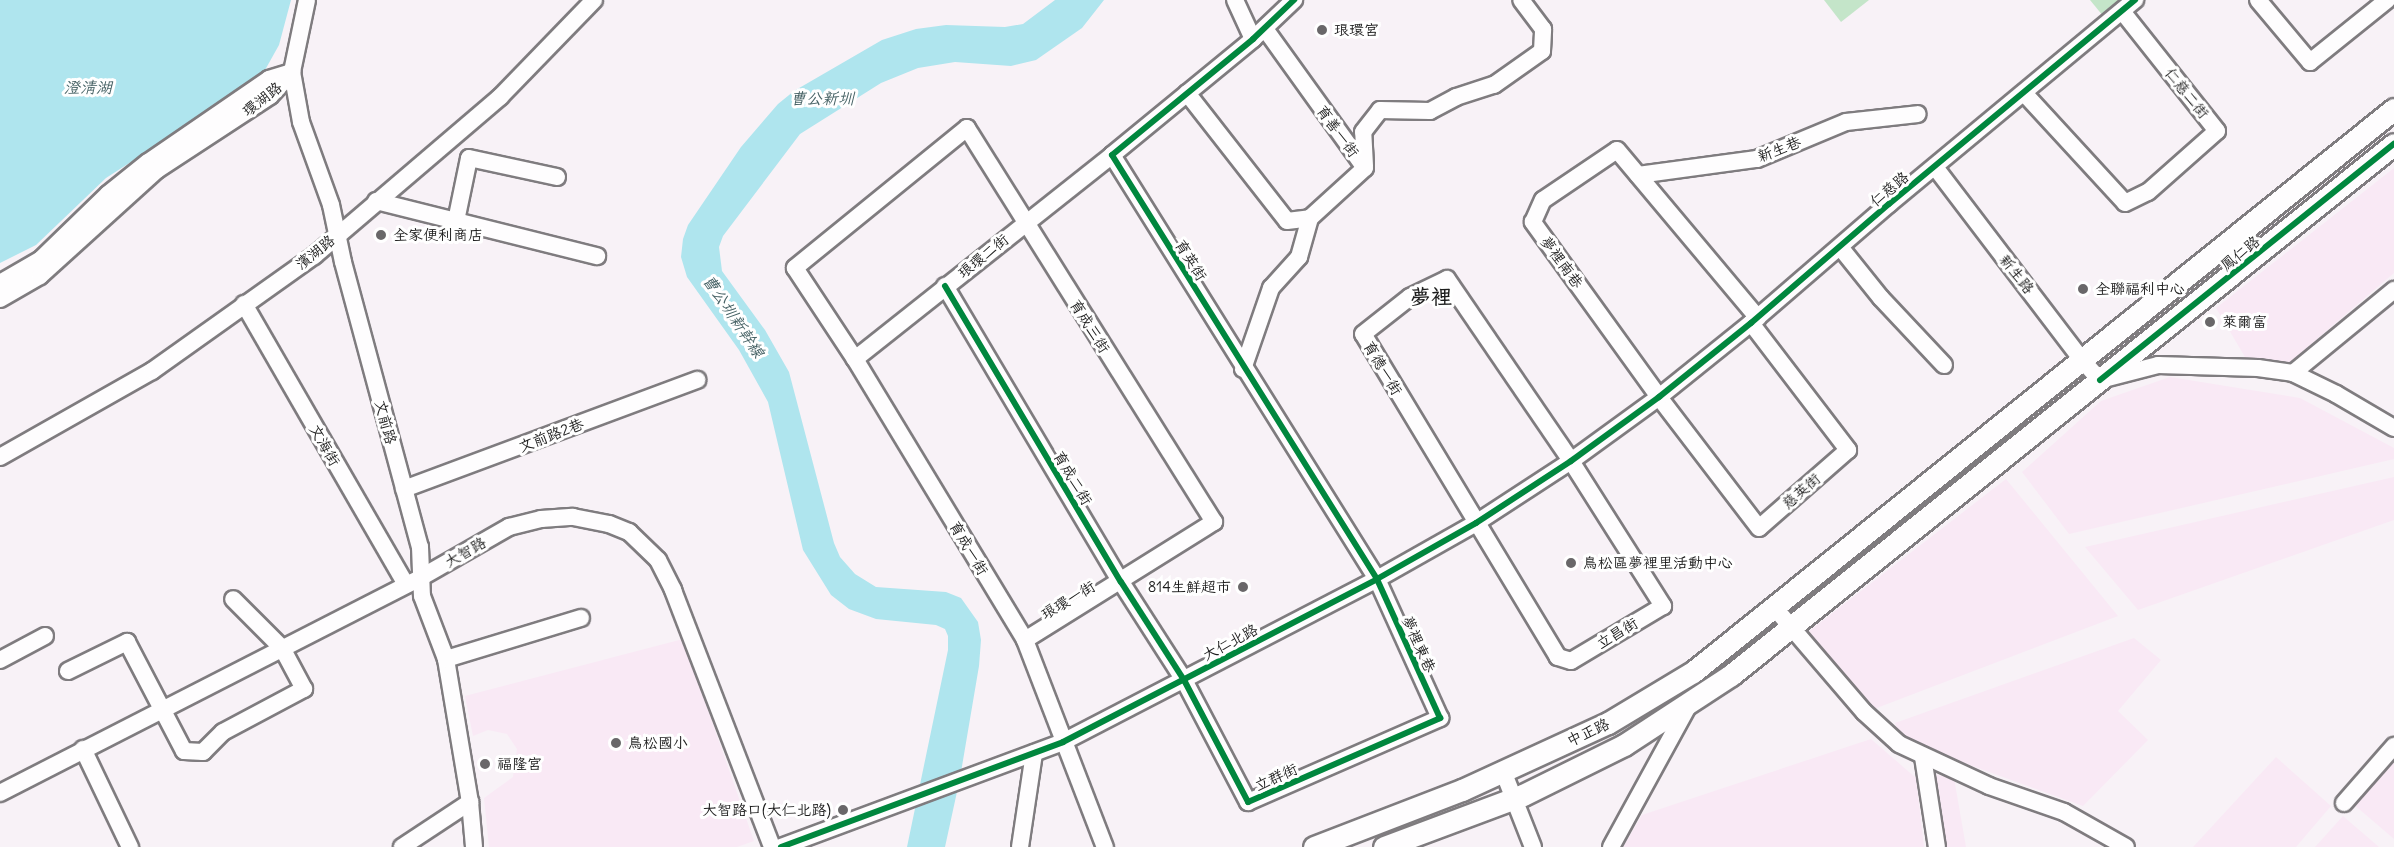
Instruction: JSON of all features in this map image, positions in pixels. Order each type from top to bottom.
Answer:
[{"type":"main road","name":"鳳仁路","points":[[1829,562],[2394,109]]},
{"type":"main road","name":"鳳仁路","points":[[1842,586],[2394,144]]},
{"type":"main road","name":"中正路","points":[[1322,846],[1462,790],[1608,723],[1693,672],[1829,562]]},
{"type":"main road","name":"中正路","points":[[1384,847],[1514,799],[1624,745],[1731,675],[1842,586]]},
{"type":"street","name":"文前路","points":[[307,0],[292,72],[302,122],[331,205],[420,547],[413,581],[422,596],[446,660],[470,802],[474,847]]},
{"type":"street","name":"濱湖路","points":[[0,457],[152,371],[314,256],[500,97],[594,0]]},
{"type":"street","name":"育善一街","points":[[1235,0],[1259,34],[1365,168],[1310,218]]},
{"type":"street","points":[[1112,155],[1259,34],[1294,0]]},
{"type":"street","points":[[1365,168],[1363,132],[1380,110],[1430,111],[1456,97],[1494,85],[1542,51],[1543,29],[1521,0]]},
{"type":"street","name":"仁慈路","points":[[1659,397],[1755,320],[2135,0]]},
{"type":"street","points":[[2258,0],[2310,62],[2387,0]]},
{"type":"street","name":"仁慈二街","points":[[2024,93],[2125,203],[2148,192],[2217,131],[2122,11]]},
{"type":"street","name":"環湖路","points":[[0,283],[40,259],[69,234],[108,194],[148,162],[269,78],[292,72]]},
{"type":"street","name":"環湖路","points":[[0,299],[40,276],[157,170],[270,96],[292,72]]},
{"type":"street","points":[[1187,93],[1287,221],[1310,218],[1299,257],[1271,288],[1243,369]]},
{"type":"street","name":"新生巷","points":[[1638,175],[1757,159],[1846,122],[1918,114]]},
{"type":"street","name":"育成三街","points":[[795,268],[967,128],[1024,223],[1214,522]]},
{"type":"street","name":"夢裡南巷","points":[[1659,397],[1533,222],[1543,200],[1617,150],[1755,320]]},
{"type":"street","name":"琅環二街","points":[[855,359],[1112,155]]},
{"type":"street","name":"育英街","points":[[1112,155],[1243,369],[1377,579]]},
{"type":"street","points":[[456,221],[469,158],[557,177]]},
{"type":"street","name":"新生路","points":[[1935,167],[2082,360],[2100,380]]},
{"type":"street","points":[[376,201],[597,256]]},
{"type":"street","points":[[1840,247],[1881,298],[1944,365]]},
{"type":"street","name":"育成一街","points":[[795,268],[855,359],[1025,640],[1105,847]]},
{"type":"street","name":"育德一街","points":[[1476,523],[1363,334],[1410,297],[1448,279],[1571,461]]},
{"type":"street","name":"育成二街","points":[[945,286],[1121,582],[1184,680]]},
{"type":"street","points":[[2293,373],[2394,290]]},
{"type":"street","name":"文海街","points":[[244,304],[413,581]]},
{"type":"street","name":"慈英街","points":[[1659,397],[1758,528],[1848,450],[1755,320]]},
{"type":"street","name":"鳳仁路","points":[[2100,380],[2158,365],[2258,368],[2293,373],[2336,394],[2394,428]]},
{"type":"street","name":"文前路2巷","points":[[404,489],[697,380]]},
{"type":"street","name":"大仁北路","points":[[781,847],[1063,742],[1184,680],[1377,579],[1476,523],[1571,461],[1659,397]]},
{"type":"street","name":"立昌街","points":[[1476,523],[1560,659],[1573,660],[1663,606],[1571,461]]},
{"type":"street","name":"大智路","points":[[0,793],[413,581],[509,527],[541,519],[573,517],[609,524],[629,532],[658,560],[674,590],[772,847]]},
{"type":"street","name":"琅環一街","points":[[1025,640],[1214,522]]},
{"type":"street","name":"夢裡東巷","points":[[1377,579],[1440,718]]},
{"type":"street","points":[[68,671],[127,642],[164,708],[184,751],[203,752],[223,732],[304,689],[282,648],[232,599]]},
{"type":"street","points":[[1774,607],[1864,712],[1899,744],[1989,786],[2064,812],[2126,847]]},
{"type":"street","points":[[446,660],[581,618]]},
{"type":"street","points":[[0,660],[45,636]]},
{"type":"street","name":"立群街","points":[[1184,680],[1248,802],[1440,718]]},
{"type":"street","points":[[1611,847],[1690,703]]},
{"type":"street","points":[[2344,803],[2394,746]]},
{"type":"street","points":[[83,749],[130,847]]},
{"type":"street","points":[[1020,847],[1034,753]]},
{"type":"street","points":[[1923,757],[1937,847]]},
{"type":"street","points":[[1503,771],[1533,847]]},
{"type":"street","points":[[402,847],[470,802]]},
{"type":"shaded area","points":[[2394,168],[2394,273],[2289,363],[2245,357],[2216,308]]},
{"type":"shaded area","points":[[2170,377],[2300,398],[2394,448],[2394,459],[2069,534],[2022,472],[2101,401]]},
{"type":"shaded area","points":[[2394,477],[2394,520],[2138,610],[2085,547]]},
{"type":"shaded area","points":[[2006,479],[2118,616],[1874,709],[1808,632]]},
{"type":"shaded area","points":[[2134,638],[2161,660],[2118,711],[2148,740],[2083,806],[1931,751],[1900,735],[1895,723]]},
{"type":"shaded area","name":"鳥松國小","points":[[683,639],[754,841],[737,847],[489,847],[484,798],[513,777],[517,749],[507,734],[488,730],[473,736],[465,696]]},
{"type":"shaded area","points":[[1871,739],[1916,778],[1924,847],[1623,847],[1642,815]]},
{"type":"shaded area","points":[[2394,755],[2394,839],[2352,803]]},
{"type":"shaded area","points":[[2276,757],[2331,806],[2296,847],[2193,847]]},
{"type":"shaded area","points":[[1931,774],[1954,778],[1966,847],[1944,847]]},
{"type":"shaded area","points":[[2343,816],[2379,847],[2315,847]]},
{"type":"green space","points":[[1824,0],[1869,0],[1841,22]]},
{"type":"green space","points":[[2090,0],[2135,0],[2108,22]]},
{"type":"water","name":"澄清湖","points":[[0,0],[291,0],[279,45],[260,79],[106,178],[36,245],[0,263]]},
{"type":"water","name":"曹公新圳","points":[[1055,0],[1104,0],[1082,28],[1036,60],[1011,66],[955,62],[918,68],[881,83],[800,134],[723,236],[719,247],[722,271],[765,330],[789,372],[834,543],[840,557],[855,574],[876,587],[946,592],[961,598],[978,622],[981,640],[979,666],[960,778],[945,847],[907,847],[948,650],[948,636],[945,629],[936,625],[876,619],[849,609],[831,595],[803,550],[768,402],[739,350],[687,277],[681,257],[683,239],[688,225],[741,147],[778,104],[794,91],[882,40],[916,29],[946,25],[1005,27],[1023,24]]},
{"type":"cycle path","points":[[945,286],[1121,582],[1184,680],[1248,802],[1440,718],[1377,579],[1112,155],[1253,39],[1294,0]]},
{"type":"cycle path","points":[[781,847],[1063,742],[1377,579],[1476,523],[1571,461],[1659,397],[1751,323],[1889,204],[2135,0]]},
{"type":"cycle path","points":[[2100,380],[2394,144]]},
{"type":"place","name":"琅環宮","points":[[1322,30]]},
{"type":"place","name":"全家便利商店","points":[[381,235]]},
{"type":"place","name":"全聯福利中心","points":[[2083,289]]},
{"type":"place","name":"萊爾富","points":[[2210,322]]},
{"type":"place","name":"鳥松區夢裡里活動中心","points":[[1571,563]]},
{"type":"place","name":"814生鮮超市","points":[[1243,587]]},
{"type":"place","name":"鳥松國小","points":[[616,743]]},
{"type":"place","name":"福隆宮","points":[[485,764]]},
{"type":"place","name":"大智路口(大仁北路)","points":[[843,810]]},
{"type":"district","name":"夢裡","points":[[1431,297]]},
{"type":"water label","name":"曹公圳新幹線","points":[[734,316]]}]
